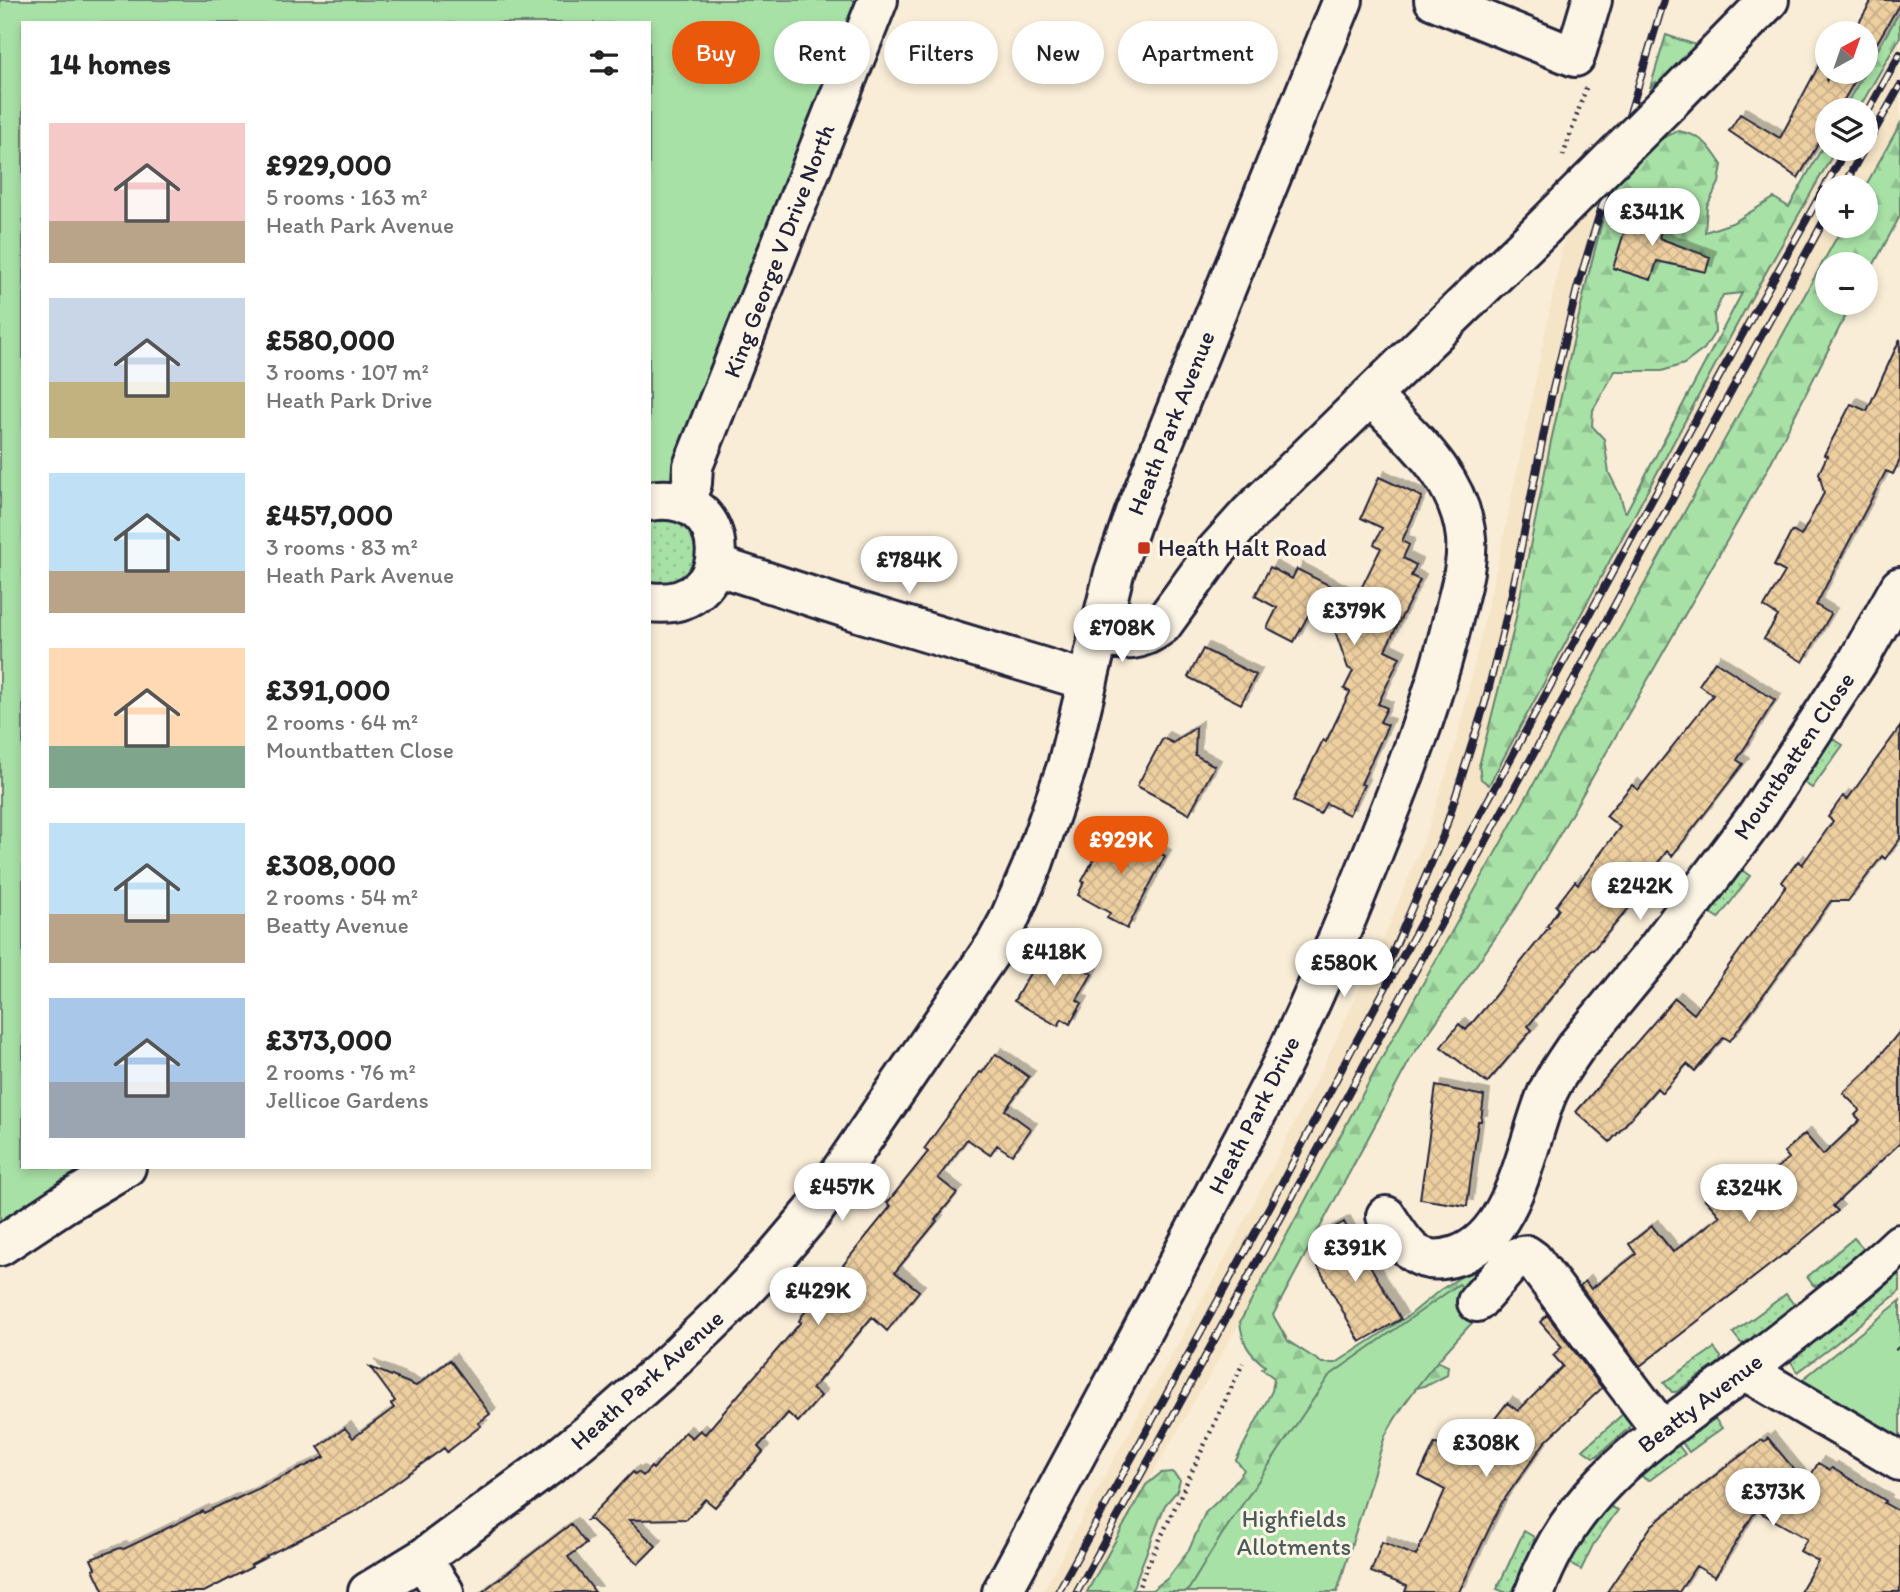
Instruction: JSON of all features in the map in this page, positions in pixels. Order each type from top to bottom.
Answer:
[{"type":"street","name":"King George V Drive North","points":[[667,502],[692,484],[693,466],[878,0]]},
{"type":"street","name":"Heath Park Avenue","points":[[368,1592],[422,1559],[555,1461],[663,1370],[722,1313],[813,1212],[983,964],[1008,922],[1032,867],[1067,766],[1114,573],[1135,512],[1342,0]]},
{"type":"street","points":[[1434,0],[1575,57],[1592,0]]},
{"type":"street","points":[[1098,636],[1133,640],[1151,634],[1162,625],[1215,552],[1250,513],[1542,229],[1769,0]]},
{"type":"street","name":"Heath Park Drive","points":[[1002,1592],[1131,1354],[1280,1066],[1359,890],[1431,702],[1465,567],[1466,539],[1462,515],[1453,491],[1441,471],[1371,396]]},
{"type":"street","points":[[651,602],[663,604],[680,601],[695,594],[706,582],[715,565],[717,551],[707,520],[695,509],[667,502]]},
{"type":"street","points":[[715,565],[1088,681]]},
{"type":"street","name":"Mountbatten Close","points":[[1386,1216],[1406,1246],[1422,1258],[1441,1261],[1461,1255],[1480,1242],[1493,1228],[1517,1187],[1538,1118],[1549,1090],[1562,1068],[1757,816],[1858,661],[1900,587]]},
{"type":"street","points":[[0,1246],[122,1169]]},
{"type":"street","name":"Beatty Avenue","points":[[1535,1592],[1567,1525],[1606,1478],[1662,1431],[1830,1304],[1900,1244]]},
{"type":"street","points":[[1477,1302],[1517,1257],[1526,1255],[1533,1260],[1662,1431]]},
{"type":"street","points":[[1744,1370],[1900,1461]]},
{"type":"street","points":[[422,1559],[444,1592]]},
{"type":"path","points":[[1562,159],[1587,87]]},
{"type":"path","points":[[1137,1592],[1243,1363]]},
{"type":"shaded area","points":[[1900,37],[1900,124],[1872,175],[1821,175],[1829,161],[1878,161],[1878,98],[1865,98],[1873,84],[1878,84],[1878,75]]},
{"type":"shaded area","points":[[1815,186],[1815,238],[1836,238],[1829,252],[1815,252],[1815,276],[1390,1043],[1240,1322],[1087,1592],[1043,1592],[1234,1242],[1325,1063],[1386,933],[1427,832],[1456,743],[1504,535],[1565,235],[1609,195],[1551,441],[1513,632],[1479,765],[1481,779],[1488,785],[1748,304]]},
{"type":"green space","points":[[0,0],[869,0],[860,21],[774,21],[774,84],[835,84],[672,482],[651,485],[651,21],[21,21],[21,1169],[106,1169],[0,1233]]},
{"type":"green space","points":[[1900,11],[1900,37],[1878,75],[1878,49]]},
{"type":"green space","points":[[1666,35],[1699,46],[1659,85],[1656,82],[1650,88]]},
{"type":"green space","points":[[1858,84],[1873,84],[1865,98],[1850,98]]},
{"type":"green space","points":[[1900,124],[1900,216],[1878,257],[1878,252],[1829,252],[1836,238],[1878,238],[1878,175],[1872,175]]},
{"type":"green space","points":[[1678,131],[1693,135],[1704,142],[1722,165],[1719,183],[1707,206],[1705,232],[1732,223],[1774,198],[1789,207],[1815,160],[1829,161],[1821,175],[1815,175],[1815,186],[1748,304],[1489,785],[1481,779],[1479,766],[1513,632],[1586,284],[1614,184],[1654,142]],"holes":[[[1742,293],[1625,512],[1609,473],[1604,439],[1592,426],[1593,410],[1615,371],[1662,371],[1684,364],[1704,349],[1715,332],[1714,314],[1723,295]]]},
{"type":"green space","points":[[1815,276],[1815,315],[1846,315],[1766,472],[1516,908],[1411,1058],[1273,1315],[1288,1341],[1322,1363],[1336,1363],[1475,1268],[1483,1271],[1432,1359],[1448,1366],[1447,1375],[1410,1390],[1235,1592],[1087,1592],[1146,1485],[1161,1473],[1172,1472],[1180,1480],[1177,1491],[1165,1505],[1132,1590],[1152,1590],[1168,1578],[1189,1550],[1205,1513],[1226,1493],[1244,1470],[1236,1460],[1272,1391],[1274,1378],[1262,1369],[1265,1366],[1247,1347],[1240,1322],[1390,1043]]},
{"type":"green space","points":[[651,512],[701,529],[694,579],[651,589]]},
{"type":"green space","points":[[1830,737],[1843,745],[1812,788],[1802,781]]},
{"type":"green space","points":[[1739,868],[1750,876],[1719,918],[1708,911]]},
{"type":"green space","points":[[1854,1238],[1863,1248],[1862,1253],[1819,1288],[1813,1285],[1807,1277]]},
{"type":"green space","points":[[1900,1269],[1900,1291],[1798,1372],[1789,1359]]},
{"type":"green space","name":"Highfields Allotments","points":[[1459,1284],[1485,1309],[1418,1385],[1385,1436],[1337,1592],[1187,1592],[1221,1536],[1329,1376]]},
{"type":"green space","points":[[1786,1294],[1795,1306],[1793,1310],[1747,1343],[1741,1343],[1733,1333]]},
{"type":"green space","points":[[1900,1301],[1900,1446],[1797,1384]]},
{"type":"green space","points":[[1714,1348],[1721,1357],[1720,1362],[1676,1392],[1672,1392],[1664,1383]]},
{"type":"green space","points":[[1623,1414],[1631,1422],[1629,1428],[1597,1456],[1593,1457],[1583,1450]]},
{"type":"green space","points":[[1712,1415],[1722,1428],[1689,1452],[1679,1438]]},
{"type":"green space","points":[[1675,1441],[1685,1454],[1650,1480],[1645,1479],[1638,1472]]},
{"type":"green space","points":[[1607,1505],[1618,1510],[1593,1545],[1581,1570],[1570,1561],[1581,1538]]},
{"type":"green space","points":[[1524,1531],[1534,1537],[1533,1545],[1514,1589],[1504,1592],[1497,1589]]},
{"type":"building","points":[[1872,0],[1900,0],[1878,41],[1878,21],[1860,21]]},
{"type":"building","points":[[1815,72],[1815,84],[1853,84],[1845,98],[1815,98],[1815,149],[1798,178],[1729,131],[1740,114],[1780,138]]},
{"type":"building","points":[[1632,207],[1664,217],[1659,238],[1710,257],[1706,272],[1657,261],[1651,280],[1613,268]]},
{"type":"building","points":[[1900,339],[1900,460],[1893,474],[1886,471],[1816,605],[1831,614],[1803,662],[1764,639],[1778,616],[1764,607],[1785,572],[1774,566],[1792,531],[1801,536],[1824,493],[1819,473],[1827,456],[1824,455],[1851,404],[1867,411]]},
{"type":"building","points":[[1379,477],[1422,497],[1402,541],[1409,545],[1403,558],[1416,565],[1411,576],[1420,580],[1385,650],[1400,657],[1378,704],[1387,708],[1380,722],[1388,725],[1361,784],[1364,785],[1349,815],[1326,803],[1320,814],[1293,801],[1350,692],[1344,689],[1353,671],[1348,668],[1321,591],[1294,642],[1267,628],[1277,608],[1255,596],[1270,567],[1292,579],[1297,569],[1356,599],[1381,548],[1374,544],[1382,528],[1361,518]]},
{"type":"building","points":[[1203,649],[1256,675],[1241,704],[1188,677]]},
{"type":"building","points":[[1715,661],[1775,700],[1737,760],[1743,764],[1672,856],[1667,851],[1625,905],[1629,908],[1593,950],[1591,949],[1528,1026],[1532,1030],[1487,1083],[1441,1047],[1459,1024],[1466,1030],[1484,1009],[1549,927],[1547,926],[1559,909],[1556,906],[1575,881],[1578,884],[1620,827],[1606,816],[1632,785],[1638,790],[1713,695],[1699,685]]},
{"type":"building","points":[[1196,727],[1195,755],[1215,766],[1189,814],[1137,786],[1163,738],[1173,743]]},
{"type":"building","points":[[1900,727],[1900,839],[1885,859],[1882,856],[1848,901],[1831,901],[1730,1041],[1724,1037],[1695,1071],[1687,1064],[1662,1093],[1657,1088],[1610,1142],[1576,1112],[1675,998],[1694,1014],[1786,886],[1782,882],[1798,861],[1802,865],[1833,821],[1828,817],[1843,796],[1847,800]]},
{"type":"building","points":[[1111,827],[1165,856],[1127,929],[1107,918],[1110,913],[1078,895],[1084,882],[1082,881]]},
{"type":"building","points":[[1045,947],[1092,974],[1077,1000],[1082,1003],[1070,1024],[1062,1019],[1058,1026],[1014,1001]]},
{"type":"building","points":[[1900,1031],[1900,1143],[1833,1206],[1838,1211],[1640,1366],[1580,1286],[1585,1281],[1591,1289],[1636,1254],[1629,1244],[1652,1226],[1673,1252],[1720,1216],[1705,1199],[1728,1180],[1743,1196],[1789,1158],[1784,1152],[1805,1134],[1823,1155],[1860,1120],[1855,1115],[1860,1110],[1843,1093],[1869,1069]]},
{"type":"building","points":[[996,1054],[1029,1077],[1005,1110],[1031,1129],[1012,1155],[997,1145],[990,1155],[967,1139],[938,1178],[957,1193],[895,1272],[919,1291],[887,1331],[872,1317],[812,1389],[821,1396],[798,1422],[788,1413],[758,1447],[763,1452],[715,1507],[705,1499],[687,1519],[629,1520],[656,1546],[638,1564],[591,1520],[587,1520],[633,1472],[643,1476],[651,1467],[653,1469],[685,1432],[692,1438],[700,1430],[705,1434],[801,1322],[801,1317],[891,1206],[887,1203],[928,1152],[924,1149]]},
{"type":"building","points":[[1436,1086],[1484,1096],[1481,1121],[1478,1121],[1467,1206],[1420,1199]]},
{"type":"building","points":[[1344,1222],[1401,1319],[1360,1342],[1318,1267],[1325,1263],[1318,1249],[1326,1232]]},
{"type":"building","points":[[1547,1315],[1602,1388],[1545,1442],[1501,1504],[1459,1592],[1405,1592],[1407,1586],[1371,1572],[1382,1542],[1416,1556],[1445,1490],[1419,1476],[1435,1443],[1462,1462],[1507,1403],[1518,1411],[1563,1366],[1553,1355],[1562,1347],[1540,1322]]},
{"type":"building","points":[[450,1360],[490,1414],[478,1423],[481,1426],[447,1452],[444,1448],[358,1510],[266,1556],[251,1565],[252,1567],[204,1592],[104,1592],[91,1559],[120,1548],[124,1549],[325,1457],[318,1447],[345,1428],[353,1438],[394,1408],[391,1404],[395,1401],[370,1367],[416,1386]]},
{"type":"building","points":[[1768,1438],[1806,1484],[1818,1463],[1830,1470],[1832,1468],[1900,1512],[1900,1592],[1800,1592],[1818,1561],[1800,1551],[1807,1539],[1756,1510],[1715,1577],[1696,1566],[1679,1592],[1607,1592],[1652,1525],[1727,1466]]},
{"type":"building","points":[[571,1524],[586,1544],[568,1557],[595,1592],[482,1592]]},
{"type":"railway","points":[[1382,977],[1443,836],[1485,703],[1511,598],[1551,397],[1577,289],[1664,0]]},
{"type":"railway","points":[[1875,98],[1900,54]]},
{"type":"railway","points":[[1878,125],[1900,86]]},
{"type":"railway","points":[[1058,1592],[1839,161]]},
{"type":"railway","points":[[1850,175],[1857,161]]},
{"type":"railway","points":[[1077,1592],[1815,237]]},
{"type":"place","name":"Heath Halt Road","points":[[1144,548]]}]
